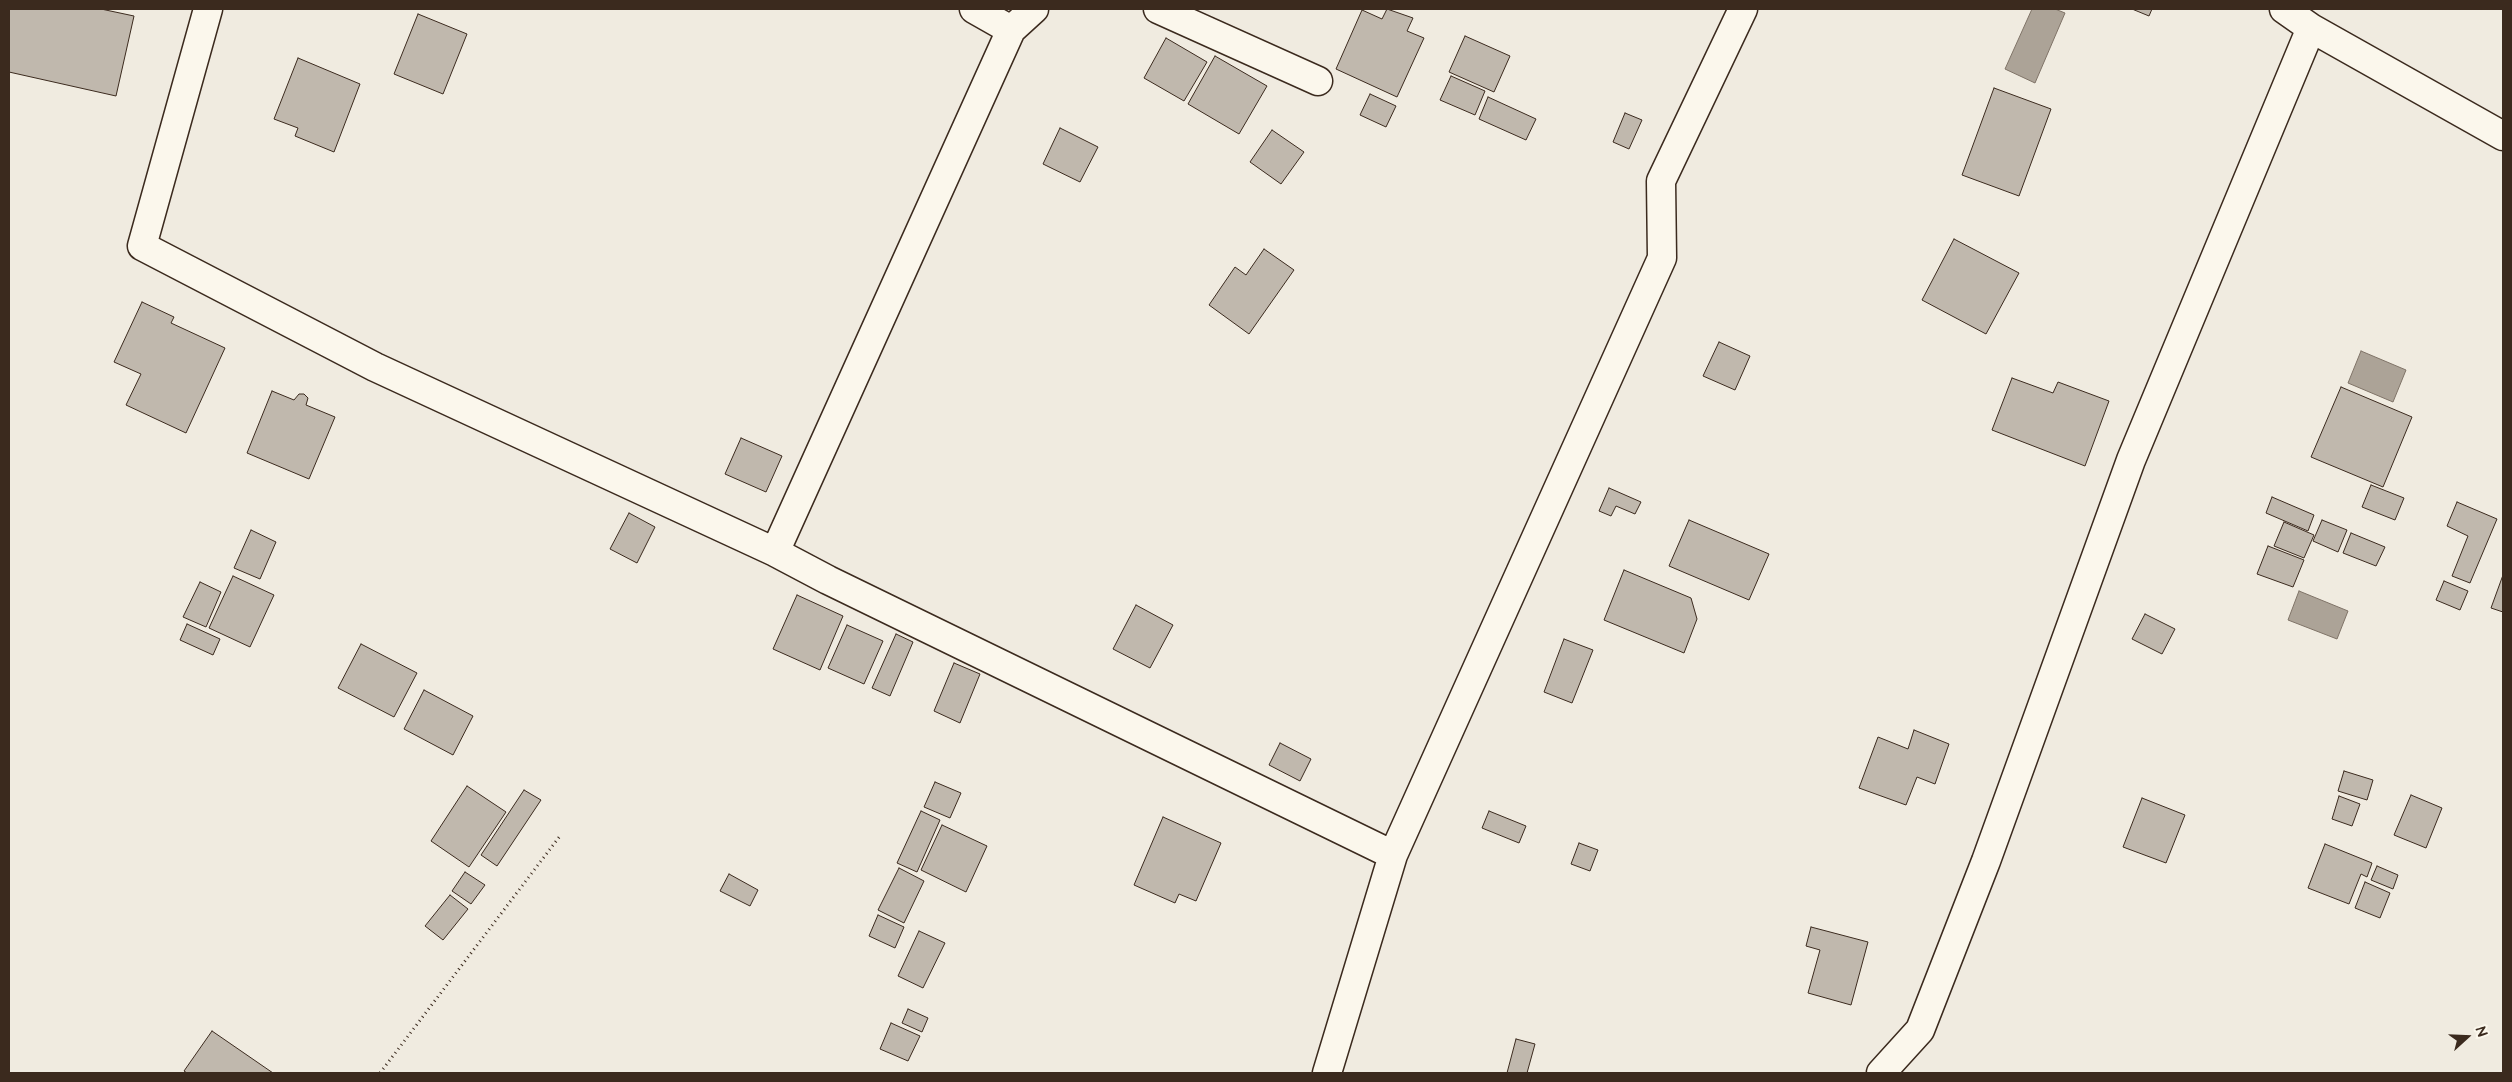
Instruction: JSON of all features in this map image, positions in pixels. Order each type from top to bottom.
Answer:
[{"type":"street","points":[[208,9],[142,246],[375,367],[776,552],[828,580],[1393,855]]},
{"type":"street","points":[[974,9],[1011,30]]},
{"type":"street","points":[[776,552],[1011,30],[1034,9]]},
{"type":"street","points":[[1158,9],[1318,81]]},
{"type":"street","points":[[1327,1073],[1393,855],[1662,258],[1661,180],[1743,9]]},
{"type":"street","points":[[2284,9],[2311,28],[2503,136]]},
{"type":"street","points":[[1881,1073],[1920,1030],[1986,862],[2131,460],[2311,28]]},
{"type":"path","points":[[380,1073],[560,836]]},
{"type":"shaded area","points":[[2032,9],[2055,9],[2065,13],[2035,83],[2005,69]]},
{"type":"shaded area","points":[[2361,351],[2406,370],[2393,402],[2348,383]]},
{"type":"shaded area","points":[[2299,591],[2348,611],[2337,639],[2288,620]]},
{"type":"building","points":[[9,9],[101,9],[134,16],[116,96],[9,72]]},
{"type":"building","points":[[1387,9],[1413,18],[1407,31],[1424,38],[1397,97],[1336,69],[1362,10],[1382,19]]},
{"type":"building","points":[[2132,9],[2152,9],[2149,16]]},
{"type":"building","points":[[418,14],[467,34],[443,94],[394,74]]},
{"type":"building","points":[[1465,36],[1510,56],[1494,92],[1449,72]]},
{"type":"building","points":[[1166,38],[1207,62],[1184,101],[1144,78]]},
{"type":"building","points":[[1215,56],[1267,86],[1239,134],[1188,104]]},
{"type":"building","points":[[298,58],[360,84],[334,152],[295,136],[298,128],[274,119]]},
{"type":"building","points":[[1451,76],[1485,91],[1475,115],[1440,100]]},
{"type":"building","points":[[1994,88],[2051,109],[2019,196],[1962,175]]},
{"type":"building","points":[[1370,94],[1396,106],[1386,127],[1360,115]]},
{"type":"building","points":[[1488,97],[1536,119],[1526,140],[1479,119]]},
{"type":"building","points":[[1625,113],[1642,120],[1629,149],[1613,142]]},
{"type":"building","points":[[1060,128],[1098,147],[1080,182],[1043,164]]},
{"type":"building","points":[[1272,130],[1304,152],[1281,184],[1250,162]]},
{"type":"building","points":[[1954,239],[2019,273],[1986,334],[1922,300]]},
{"type":"building","points":[[1264,249],[1294,270],[1249,334],[1209,305],[1235,267],[1246,275]]},
{"type":"building","points":[[142,302],[174,317],[171,323],[225,348],[186,433],[126,405],[141,374],[114,362]]},
{"type":"building","points":[[1719,342],[1750,356],[1735,390],[1703,376]]},
{"type":"building","points":[[2012,378],[2053,393],[2058,382],[2109,401],[2085,466],[1992,430]]},
{"type":"building","points":[[2341,387],[2412,417],[2383,487],[2311,457]]},
{"type":"building","points":[[272,391],[294,400],[299,394],[304,394],[308,398],[306,405],[335,417],[309,479],[247,453]]},
{"type":"building","points":[[741,438],[782,456],[766,492],[725,474]]},
{"type":"building","points":[[2371,485],[2404,498],[2395,520],[2362,507]]},
{"type":"building","points":[[1609,488],[1641,502],[1635,514],[1616,506],[1611,516],[1599,511]]},
{"type":"building","points":[[2272,497],[2314,515],[2308,531],[2266,513]]},
{"type":"building","points":[[2457,502],[2497,519],[2470,583],[2452,576],[2468,536],[2447,526]]},
{"type":"building","points":[[629,513],[655,527],[637,563],[610,549]]},
{"type":"building","points":[[1689,520],[1769,554],[1749,600],[1669,566]]},
{"type":"building","points":[[2322,520],[2347,530],[2338,552],[2313,541]]},
{"type":"building","points":[[2284,522],[2314,535],[2304,558],[2274,546]]},
{"type":"building","points":[[251,530],[276,542],[260,579],[234,568]]},
{"type":"building","points":[[2351,533],[2385,547],[2376,566],[2343,553]]},
{"type":"building","points":[[2268,546],[2304,560],[2293,587],[2257,574]]},
{"type":"building","points":[[1624,570],[1691,598],[1697,619],[1684,653],[1604,620]]},
{"type":"building","points":[[2503,575],[2503,612],[2491,608]]},
{"type":"building","points":[[233,576],[274,595],[250,647],[209,628]]},
{"type":"building","points":[[2444,581],[2468,591],[2460,610],[2436,600]]},
{"type":"building","points":[[200,582],[221,592],[206,627],[183,617]]},
{"type":"building","points":[[797,595],[843,616],[820,670],[773,649]]},
{"type":"building","points":[[1136,605],[1173,625],[1150,668],[1113,649]]},
{"type":"building","points":[[2145,614],[2175,629],[2162,654],[2132,639]]},
{"type":"building","points":[[187,624],[220,639],[213,655],[180,640]]},
{"type":"building","points":[[847,625],[883,641],[864,684],[828,668]]},
{"type":"building","points":[[896,634],[913,642],[890,696],[872,688]]},
{"type":"building","points":[[1564,639],[1593,650],[1572,703],[1544,692]]},
{"type":"building","points":[[361,644],[417,673],[394,717],[338,688]]},
{"type":"building","points":[[954,663],[980,674],[960,723],[934,711]]},
{"type":"building","points":[[424,690],[473,716],[453,755],[404,729]]},
{"type":"building","points":[[1914,730],[1949,744],[1935,784],[1917,777],[1906,805],[1859,788],[1878,737],[1908,749]]},
{"type":"building","points":[[1280,743],[1311,759],[1300,781],[1269,765]]},
{"type":"building","points":[[2344,771],[2373,780],[2367,800],[2338,791]]},
{"type":"building","points":[[935,782],[961,793],[950,818],[924,807]]},
{"type":"building","points":[[467,786],[506,812],[469,867],[431,841]]},
{"type":"building","points":[[524,790],[541,800],[497,866],[481,855]]},
{"type":"building","points":[[2411,795],[2442,808],[2426,848],[2394,835]]},
{"type":"building","points":[[2339,796],[2360,804],[2352,826],[2332,819]]},
{"type":"building","points":[[2142,798],[2185,815],[2166,863],[2123,847]]},
{"type":"building","points":[[921,811],[940,820],[917,872],[897,863]]},
{"type":"building","points":[[1489,811],[1526,826],[1519,843],[1482,828]]},
{"type":"building","points":[[1163,817],[1221,843],[1196,901],[1179,894],[1175,903],[1134,885]]},
{"type":"building","points":[[942,825],[987,846],[966,892],[921,870]]},
{"type":"building","points":[[1579,843],[1598,850],[1590,871],[1571,864]]},
{"type":"building","points":[[2325,844],[2372,863],[2367,877],[2361,874],[2349,904],[2308,888]]},
{"type":"building","points":[[2377,866],[2398,875],[2393,889],[2371,880]]},
{"type":"building","points":[[899,868],[924,881],[904,923],[878,910]]},
{"type":"building","points":[[465,872],[485,885],[471,904],[452,891]]},
{"type":"building","points":[[729,874],[758,890],[750,906],[720,891]]},
{"type":"building","points":[[2365,882],[2390,893],[2380,918],[2355,908]]},
{"type":"building","points":[[450,895],[468,909],[443,940],[425,926]]},
{"type":"building","points":[[878,915],[904,927],[895,948],[869,936]]},
{"type":"building","points":[[1811,927],[1868,942],[1851,1005],[1808,993],[1820,950],[1806,946]]},
{"type":"building","points":[[919,931],[945,943],[923,988],[898,976]]},
{"type":"building","points":[[908,1009],[928,1018],[922,1032],[902,1023]]},
{"type":"building","points":[[891,1023],[920,1036],[908,1061],[880,1049]]},
{"type":"building","points":[[212,1031],[273,1073],[187,1073],[184,1071]]},
{"type":"building","points":[[1516,1039],[1535,1044],[1527,1073],[1507,1073]]}]
